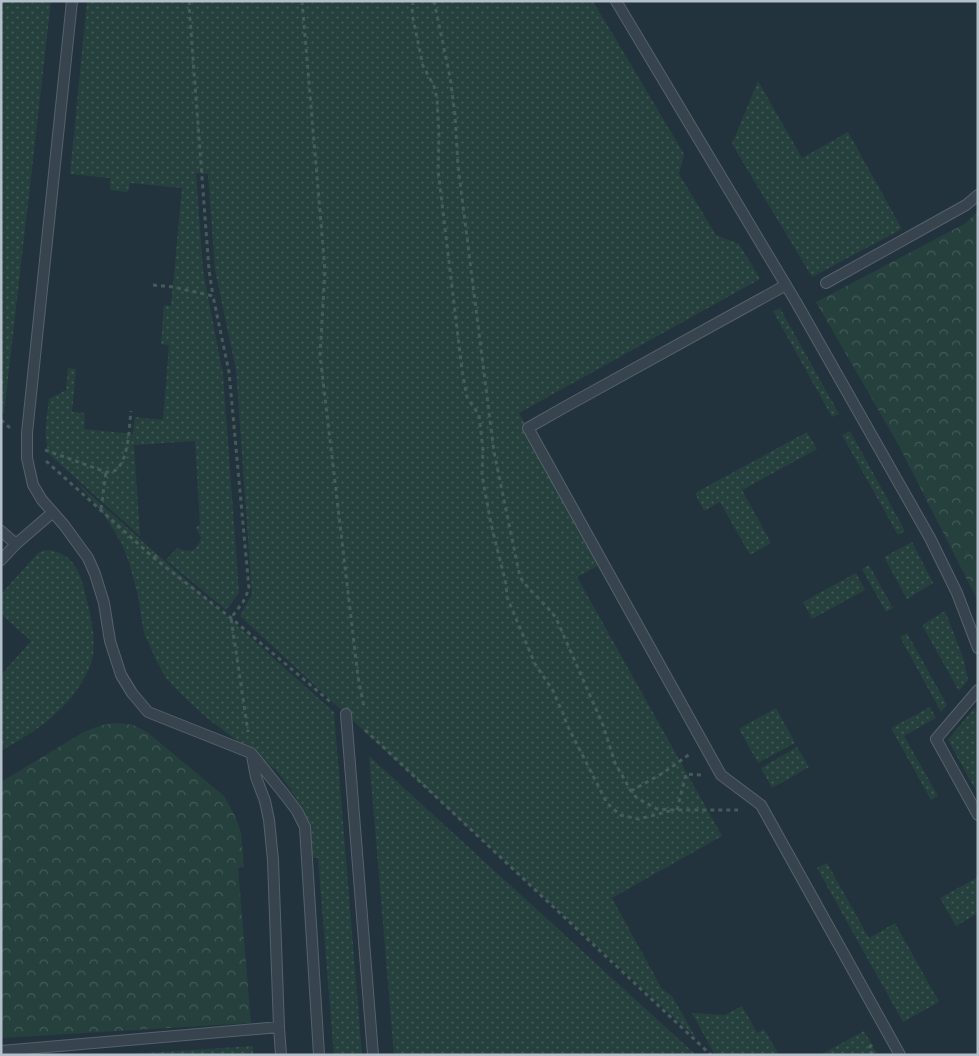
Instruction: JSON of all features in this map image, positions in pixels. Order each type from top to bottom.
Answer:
[{"type":"lane","points":[[72,1],[26,433],[27,458],[32,485],[88,558],[104,603],[110,642],[121,675],[132,693],[148,712],[251,753],[297,811],[305,827],[319,1055]]},
{"type":"lane","points":[[616,1],[786,285],[930,538],[957,593],[978,648]]},
{"type":"lane","points":[[826,283],[966,205],[978,195]]},
{"type":"lane","points":[[786,285],[528,428],[721,775],[761,805],[900,1055]]},
{"type":"lane","points":[[1,560],[16,544],[52,513]]},
{"type":"lane","points":[[1,531],[16,544]]},
{"type":"lane","points":[[978,690],[936,739],[978,815]]},
{"type":"lane","points":[[346,714],[373,1055]]},
{"type":"lane","points":[[251,753],[256,778],[265,801],[274,860],[281,1055]]},
{"type":"lane","points":[[1,1051],[279,1027]]},
{"type":"path","points":[[190,1],[209,270],[229,372],[249,589],[243,602],[230,618],[251,753]]},
{"type":"path","points":[[302,1],[325,270],[320,355],[357,667],[365,714]]},
{"type":"path","points":[[413,1],[412,14],[423,66],[434,86],[437,99],[440,136],[438,170],[462,370],[467,397],[479,415],[483,450],[482,475],[491,524],[506,584],[507,597],[535,664],[552,689],[567,725],[607,803],[620,815],[639,819],[675,810],[686,774],[721,775]]},
{"type":"path","points":[[153,285],[173,286],[214,296]]},
{"type":"path","points":[[27,443],[106,472],[113,472],[120,466],[128,444],[131,411]]},
{"type":"path","points":[[53,467],[154,558],[368,732],[711,1055]]},
{"type":"path","points":[[101,510],[106,472]]},
{"type":"path","points":[[154,558],[158,552]]},
{"type":"path","points":[[366,723],[368,732]]},
{"type":"path","points":[[631,791],[663,773],[704,745]]},
{"type":"green space","points":[[1,1],[51,1],[4,413],[1,410]]},
{"type":"green space","points":[[87,1],[593,1],[684,154],[679,174],[716,235],[739,244],[760,279],[519,413],[603,563],[577,577],[722,836],[612,898],[662,989],[672,996],[696,1038],[240,616],[252,594],[236,370],[215,270],[208,174],[196,173],[203,271],[223,374],[239,593],[226,610],[166,560],[177,548],[186,551],[192,550],[197,546],[201,538],[196,528],[200,524],[195,441],[134,445],[140,536],[49,454],[46,433],[49,399],[66,390],[68,368],[76,369],[72,412],[85,413],[84,429],[133,434],[135,417],[163,420],[169,345],[161,344],[164,305],[171,306],[182,188],[130,183],[128,192],[110,190],[110,178],[70,174]]},
{"type":"green space","points":[[758,81],[802,158],[848,132],[902,229],[812,277],[732,144]]},
{"type":"green space","points":[[978,211],[978,601],[898,444],[816,302],[966,223]]},
{"type":"green space","points":[[780,308],[839,414],[832,417],[773,311]]},
{"type":"green space","points":[[850,431],[905,531],[898,535],[842,435]]},
{"type":"green space","points":[[807,432],[817,449],[742,490],[771,543],[750,555],[720,502],[704,511],[695,493]]},
{"type":"green space","points":[[74,479],[334,712],[362,1055],[334,1055],[318,858],[309,858],[302,808],[277,771],[207,718],[166,678],[144,633],[138,596],[122,544],[103,513]]},
{"type":"green space","points":[[912,542],[933,583],[907,599],[884,557]]},
{"type":"green space","points":[[49,550],[69,559],[80,575],[92,621],[94,647],[92,658],[82,682],[65,705],[46,722],[1,751],[1,675],[31,641],[2,615],[1,594],[38,553]]},
{"type":"green space","points":[[869,565],[893,608],[886,612],[862,569]]},
{"type":"green space","points":[[856,573],[865,590],[812,619],[803,602]]},
{"type":"green space","points":[[945,611],[963,657],[968,680],[959,691],[922,625]]},
{"type":"green space","points":[[907,633],[947,705],[941,712],[900,637]]},
{"type":"green space","points":[[930,707],[936,718],[904,736],[938,796],[931,800],[891,728]]},
{"type":"green space","points":[[975,707],[978,717],[978,794],[948,740]]},
{"type":"green space","points":[[776,708],[795,743],[758,763],[739,729]]},
{"type":"green space","points":[[118,723],[133,725],[147,732],[224,796],[235,816],[241,833],[244,867],[238,868],[251,1023],[1,1038],[1,782],[82,733],[99,726]]},
{"type":"green space","points":[[797,747],[809,767],[772,788],[761,768]]},
{"type":"green space","points":[[369,756],[696,1055],[394,1055]]},
{"type":"green space","points":[[827,863],[869,938],[895,923],[939,1002],[903,1022],[817,868]]},
{"type":"green space","points":[[978,877],[978,913],[956,926],[940,898]]},
{"type":"green space","points":[[742,1006],[757,1033],[764,1029],[779,1055],[715,1055],[692,1013],[725,1015]]},
{"type":"green space","points":[[864,1031],[878,1055],[820,1055]]},
{"type":"green space","points":[[253,1046],[253,1055],[114,1055]]}]
